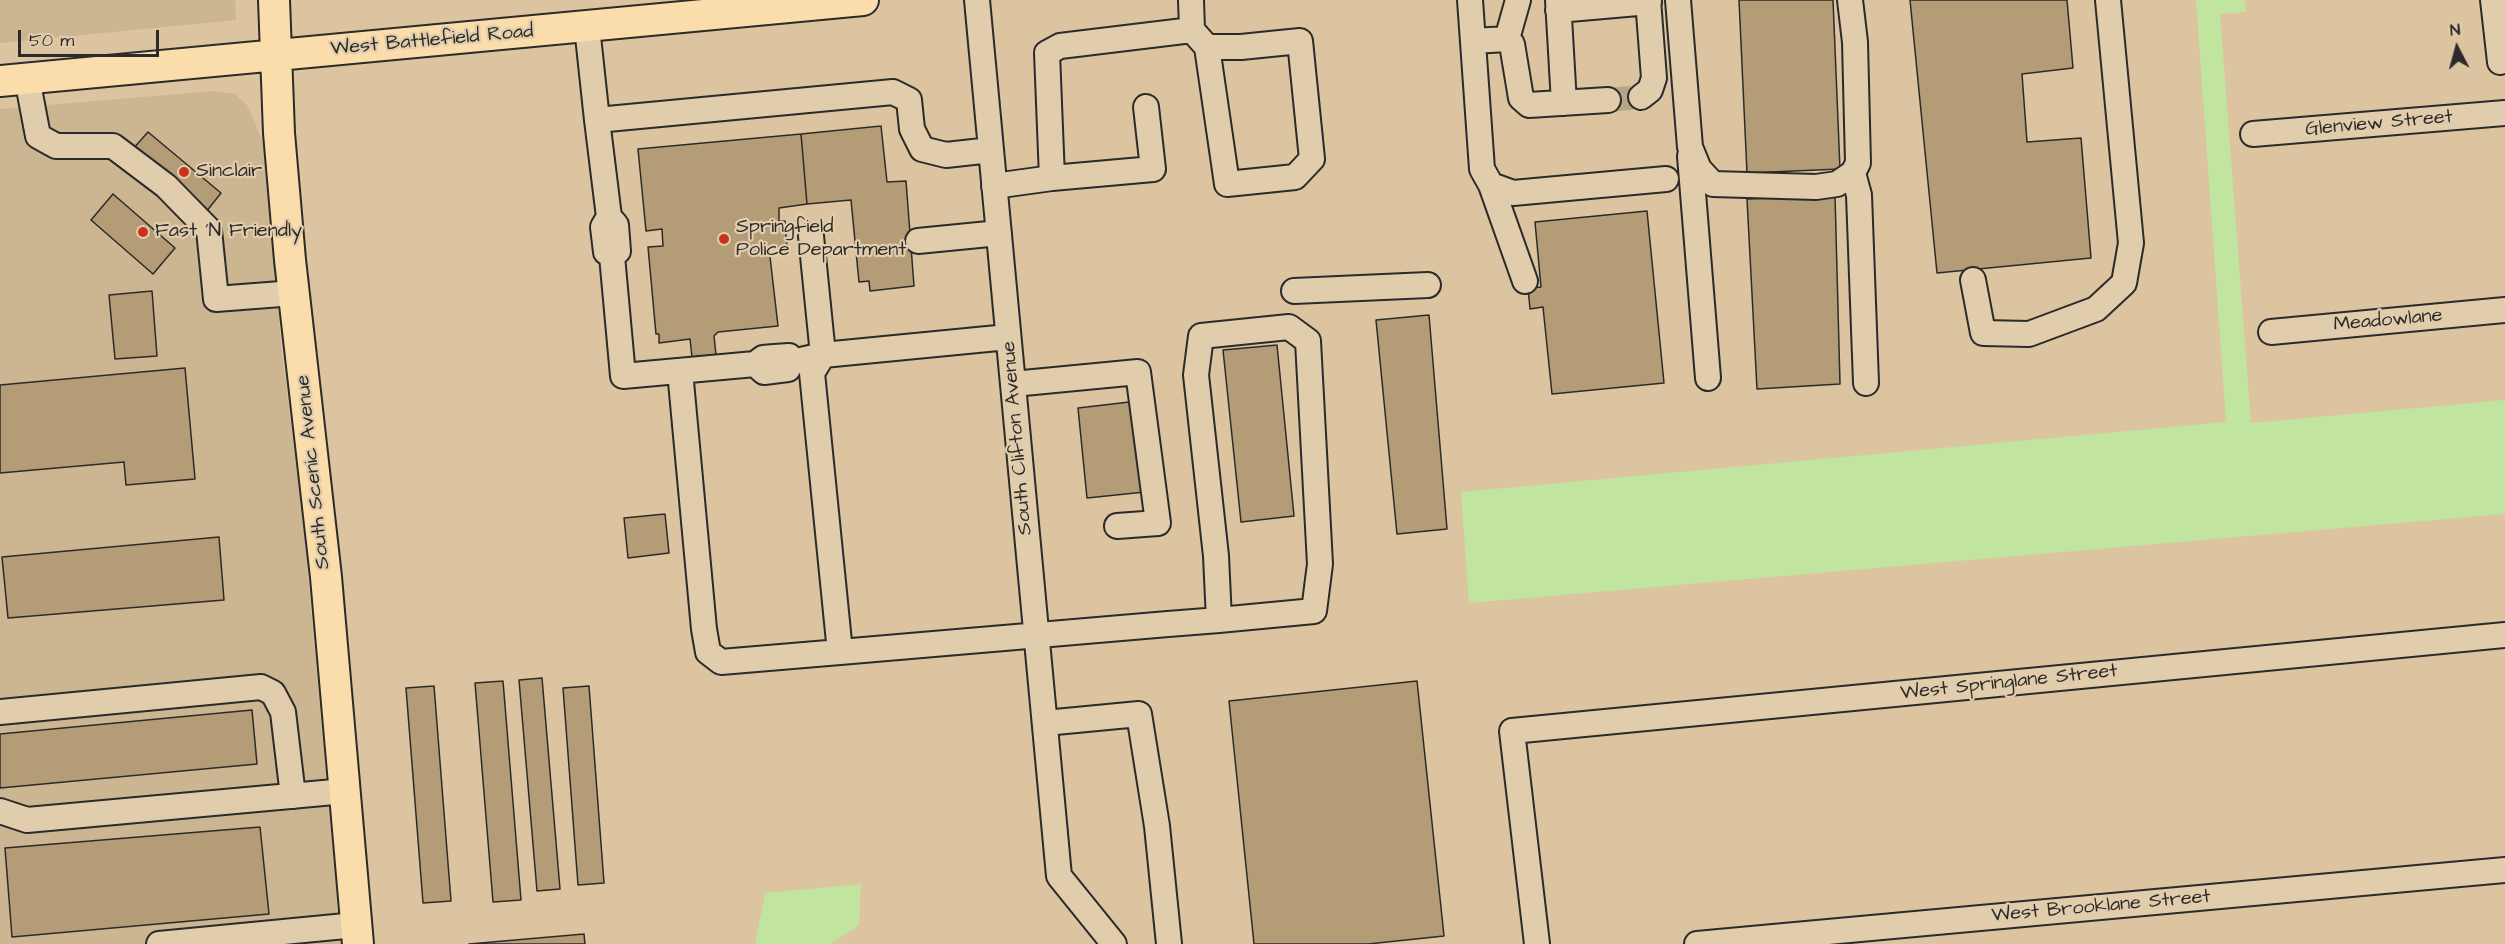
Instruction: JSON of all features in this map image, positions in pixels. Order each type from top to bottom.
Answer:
[{"type":"main road","name":"South Scenic Avenue","points":[[274,0],[279,133],[294,293],[326,577],[357,935]]},
{"type":"main road","name":"West Battlefield Road","points":[[13,79],[863,0]]},
{"type":"street","name":"South Clifton Avenue","points":[[977,0],[1059,876],[1114,944]]},
{"type":"street","points":[[1052,178],[1047,53],[1060,46],[1199,38],[1241,46],[1300,41],[1312,159],[1295,177],[1227,184],[1199,38],[1191,0]]},
{"type":"street","points":[[1470,0],[1482,169],[1491,185],[1525,281]]},
{"type":"street","points":[[1507,39],[1518,0]]},
{"type":"street","points":[[1678,0],[1708,378]]},
{"type":"street","points":[[1690,147],[1699,169],[1713,184],[1816,187],[1837,184],[1853,173],[1858,163],[1855,42],[1850,0]]},
{"type":"street","points":[[1973,280],[1983,333],[2029,334],[2096,309],[2124,283],[2131,243],[2108,0]]},
{"type":"street","points":[[1564,103],[1558,5],[1649,4],[1654,78],[1650,90],[1641,97]]},
{"type":"street","points":[[2498,13],[2500,62]]},
{"type":"street","points":[[587,27],[609,217],[616,225],[618,251],[612,256],[623,376],[755,364],[762,358],[789,356],[792,362],[823,355],[1008,337]]},
{"type":"street","points":[[1473,41],[1507,39],[1512,44],[1521,98],[1529,105],[1608,100]]},
{"type":"street","points":[[13,79],[38,136],[56,146],[113,147],[166,186],[209,231],[216,299],[294,293]]},
{"type":"street","points":[[597,120],[893,92],[909,100],[912,129],[922,149],[946,155],[991,150]]},
{"type":"street","points":[[994,186],[1153,168],[1146,107]]},
{"type":"street","name":"Glenview Street","points":[[2253,134],[2505,113]]},
{"type":"street","points":[[1853,173],[1859,195],[1866,383]]},
{"type":"street","points":[[1491,185],[1513,194],[1666,179]]},
{"type":"street","points":[[918,241],[999,233]]},
{"type":"street","points":[[811,236],[823,355],[812,373],[840,652]]},
{"type":"street","points":[[1294,291],[1428,285]]},
{"type":"street","name":"Meadowlane","points":[[2271,332],[2505,310]]},
{"type":"street","points":[[680,371],[704,629],[708,652],[722,662],[1219,620],[1314,611],[1320,564],[1308,341],[1289,327],[1201,336],[1196,375],[1216,556],[1219,620]]},
{"type":"street","points":[[1013,384],[1138,372],[1158,523],[1117,526]]},
{"type":"street","name":"West Springlane Street","points":[[1536,944],[1512,731],[2505,635]]},
{"type":"street","points":[[0,712],[261,687],[273,693],[283,712],[293,796]]},
{"type":"street","points":[[1045,723],[1139,714],[1157,826],[1169,944]]},
{"type":"street","points":[[0,811],[27,820],[345,791]]},
{"type":"street","name":"West Brooklane Street","points":[[1697,944],[2505,870]]},
{"type":"street","points":[[159,944],[357,935]]},
{"type":"shaded area","points":[[0,0],[235,0],[236,20],[0,43]]},
{"type":"shaded area","points":[[214,91],[235,94],[247,105],[263,142],[282,353],[303,521],[341,944],[0,944],[0,109]]},
{"type":"green space","points":[[2196,0],[2245,0],[2246,12],[2220,14],[2251,423],[2505,400],[2505,514],[1469,603],[1461,492],[2226,422]]},
{"type":"green space","points":[[861,884],[859,925],[831,944],[755,944],[765,893]]},
{"type":"building","points":[[1739,0],[1833,0],[1840,169],[1747,173]]},
{"type":"building","points":[[1910,0],[2067,0],[2073,68],[2022,74],[2027,142],[2081,138],[2091,258],[1937,273]]},
{"type":"building","points":[[881,126],[887,182],[906,181],[914,286],[870,291],[869,281],[859,282],[851,200],[807,204],[801,134]]},
{"type":"building","points":[[148,132],[221,193],[206,212],[132,150]]},
{"type":"building","name":"Springfield Police Department","points":[[801,134],[807,204],[779,208],[779,221],[785,221],[787,247],[769,248],[778,326],[718,332],[714,336],[716,355],[692,357],[690,339],[659,343],[659,334],[656,334],[648,247],[663,246],[662,229],[646,231],[638,149]]},
{"type":"building","points":[[113,194],[175,248],[153,274],[91,220]]},
{"type":"building","points":[[1835,195],[1840,384],[1757,389],[1747,199]]},
{"type":"building","points":[[1647,211],[1664,383],[1552,394],[1543,307],[1530,309],[1528,288],[1541,287],[1535,222]]},
{"type":"building","points":[[152,291],[157,356],[115,359],[109,295]]},
{"type":"building","points":[[1429,315],[1447,529],[1397,534],[1376,320]]},
{"type":"building","points":[[1277,345],[1294,516],[1241,522],[1223,350]]},
{"type":"building","points":[[185,368],[195,479],[126,485],[124,462],[0,473],[0,385]]},
{"type":"building","points":[[1138,401],[1145,492],[1087,498],[1078,408]]},
{"type":"building","points":[[665,514],[669,553],[628,558],[624,518]]},
{"type":"building","points":[[219,537],[224,600],[8,618],[2,557]]},
{"type":"building","points":[[542,678],[560,889],[537,891],[519,680]]},
{"type":"building","points":[[503,681],[521,900],[493,902],[475,683]]},
{"type":"building","points":[[1417,681],[1444,936],[1368,944],[1254,944],[1229,701]]},
{"type":"building","points":[[434,686],[451,901],[423,903],[406,688]]},
{"type":"building","points":[[589,686],[604,883],[578,885],[563,688]]},
{"type":"building","points":[[252,710],[257,764],[0,788],[0,734]]},
{"type":"building","points":[[260,827],[269,914],[12,937],[5,848]]},
{"type":"building","points":[[584,934],[585,944],[469,944]]},
{"type":"tunnel","points":[[1608,100],[1641,97]]},
{"type":"place","name":"Sinclair","points":[[184,172]]},
{"type":"place","name":"Fast 'N Friendly","points":[[143,232]]},
{"type":"place","name":"Springfield Police Department","points":[[724,239]]}]
